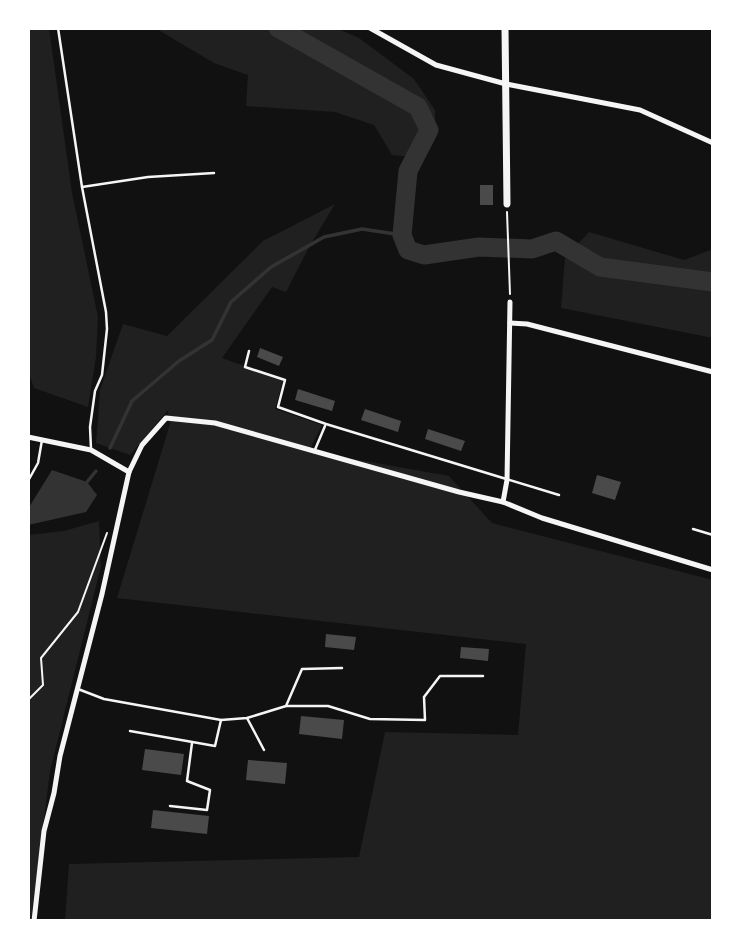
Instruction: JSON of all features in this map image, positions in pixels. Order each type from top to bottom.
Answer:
[{"type":"street","points":[[370,28],[436,65],[506,84],[640,110],[713,143]]},
{"type":"street","points":[[505,28],[507,204]]},
{"type":"street","points":[[503,502],[507,480],[510,302]]},
{"type":"street","points":[[510,323],[527,324],[713,372]]},
{"type":"street","points":[[34,921],[44,831],[129,472],[142,445],[166,418],[215,423],[503,502],[542,518],[713,570]]},
{"type":"street","points":[[28,437],[91,450],[129,472]]},
{"type":"lane","points":[[58,28],[107,329],[102,375],[95,391],[91,450]]},
{"type":"lane","points":[[82,187],[148,177],[214,173]]},
{"type":"lane","points":[[249,351],[245,367],[285,380],[278,407],[559,495]]},
{"type":"lane","points":[[314,452],[326,424]]},
{"type":"lane","points":[[28,481],[38,463],[42,440]]},
{"type":"lane","points":[[693,529],[713,535]]},
{"type":"lane","points":[[286,706],[302,669],[342,668]]},
{"type":"lane","points":[[77,688],[104,699],[221,720],[247,718],[286,706],[328,706],[370,719],[425,720],[424,697],[440,676],[483,676]]},
{"type":"lane","points":[[247,718],[264,750]]},
{"type":"lane","points":[[130,732],[215,746],[221,720]]},
{"type":"lane","points":[[170,806],[207,810],[210,790],[187,781],[192,743]]},
{"type":"path","points":[[507,204],[510,302]]},
{"type":"path","points":[[28,700],[43,685],[41,658],[78,612],[110,523]]},
{"type":"shaded area","points":[[28,28],[49,28],[72,193],[98,317],[96,357],[88,407],[34,388],[28,370]]},
{"type":"shaded area","points":[[155,28],[336,28],[359,38],[414,79],[435,110],[435,136],[424,158],[392,155],[374,125],[335,112],[246,106],[248,75],[214,63]]},
{"type":"shaded area","points":[[335,204],[286,292],[272,287],[222,358],[283,380],[275,409],[322,425],[309,451],[449,476],[492,523],[713,580],[713,921],[65,921],[69,864],[359,857],[385,732],[518,735],[526,644],[117,598],[170,424],[168,410],[130,455],[96,443],[100,390],[123,324],[167,336],[263,241]]},
{"type":"shaded area","points":[[589,232],[684,260],[713,249],[713,338],[561,308],[565,258]]},
{"type":"shaded area","points":[[52,470],[87,482],[97,495],[86,512],[28,525],[28,509]]},
{"type":"shaded area","points":[[99,521],[101,566],[50,771],[31,921],[28,921],[28,535],[64,531]]},
{"type":"building","points":[[480,185],[493,185],[493,205],[480,205]]},
{"type":"building","points":[[260,348],[283,357],[279,366],[257,357]]},
{"type":"building","points":[[298,389],[335,401],[332,411],[295,400]]},
{"type":"building","points":[[365,409],[401,421],[398,432],[361,420]]},
{"type":"building","points":[[428,429],[465,441],[461,451],[425,439]]},
{"type":"building","points":[[597,475],[621,482],[615,500],[592,493]]},
{"type":"building","points":[[326,634],[356,637],[354,650],[325,647]]},
{"type":"building","points":[[461,647],[489,649],[488,661],[460,658]]},
{"type":"building","points":[[301,716],[344,720],[342,739],[299,734]]},
{"type":"building","points":[[145,749],[184,754],[181,775],[142,770]]},
{"type":"building","points":[[248,760],[287,763],[285,784],[246,780]]},
{"type":"building","points":[[153,810],[209,816],[207,834],[151,828]]},
{"type":"waterway","points":[[278,28],[418,107],[429,130],[408,171],[402,235],[408,250],[424,255],[479,247],[532,249],[556,241],[600,267],[713,282]]},
{"type":"waterway","points":[[110,448],[132,401],[179,361],[212,340],[231,302],[271,267],[324,237],[362,229],[402,235]]},
{"type":"waterway","points":[[87,482],[96,471]]}]
